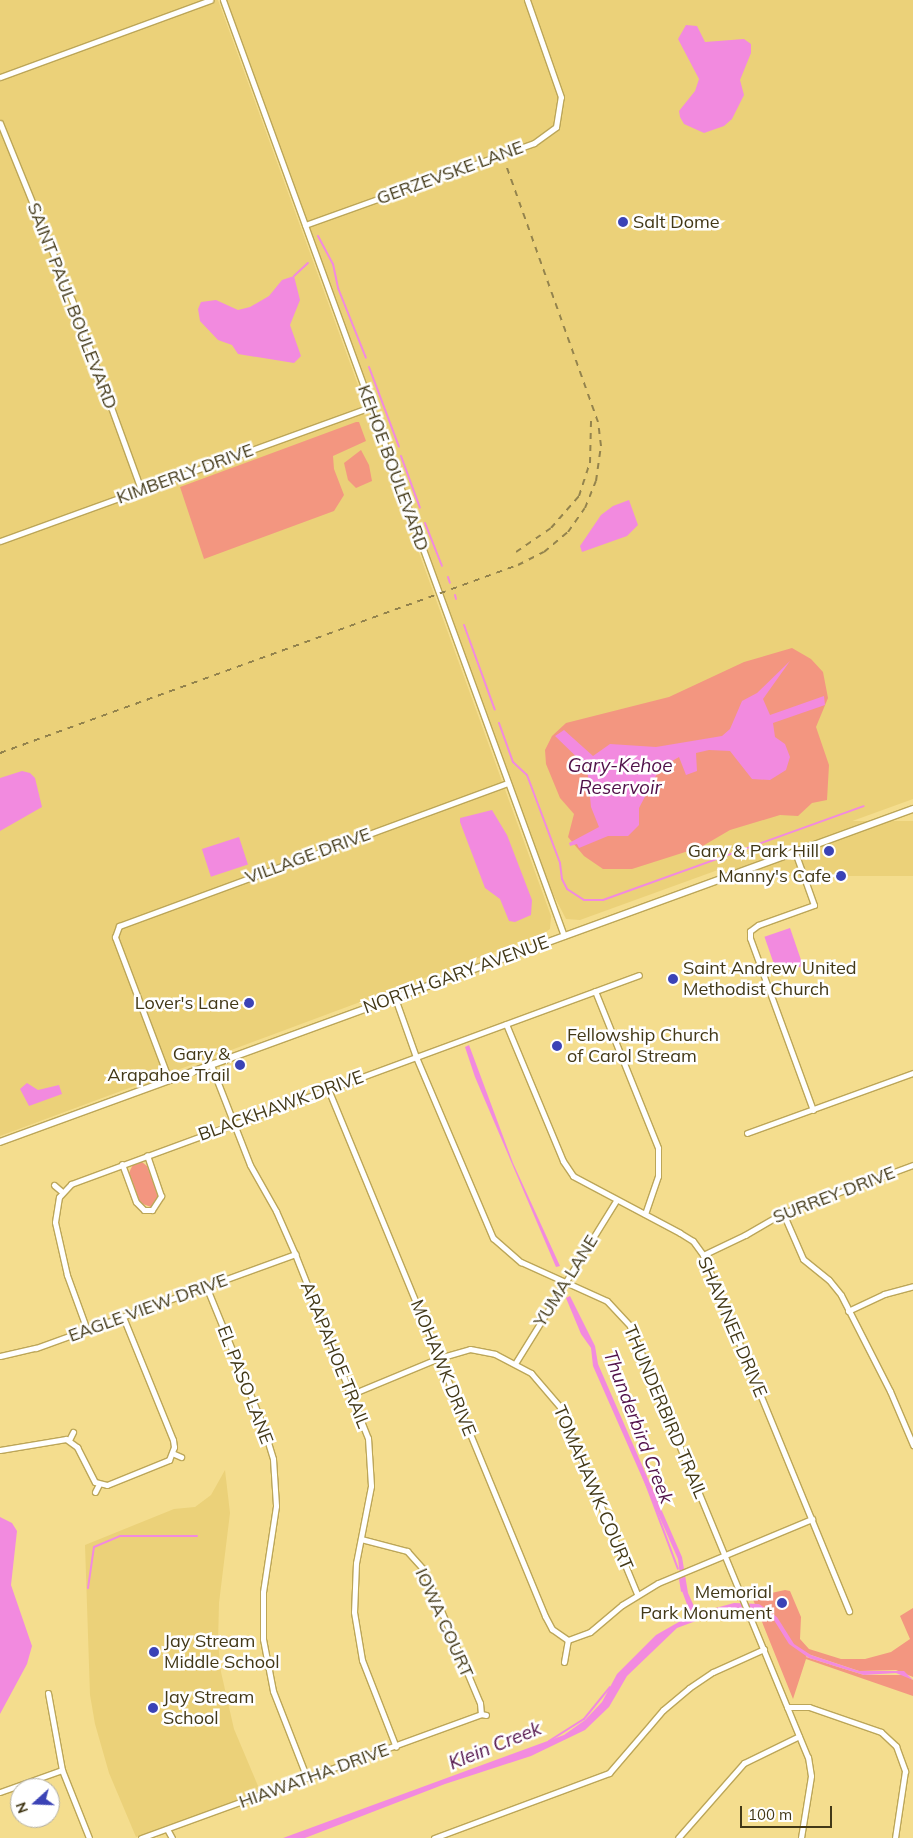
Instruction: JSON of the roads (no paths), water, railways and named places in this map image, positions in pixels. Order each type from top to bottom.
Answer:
[{"type":"street","points":[[0,76],[210,0]]},
{"type":"street","name":"KEHOE BOULEVARD","points":[[223,0],[564,936]]},
{"type":"street","name":"GERZEVSKE LANE","points":[[305,225],[540,140],[556,127],[562,106],[560,90],[527,0]]},
{"type":"street","name":"SAINT PAUL BOULEVARD","points":[[0,123],[72,300],[141,490]]},
{"type":"street","name":"KIMBERLY DRIVE","points":[[0,541],[371,407]]},
{"type":"street","name":"VILLAGE DRIVE","points":[[169,1080],[115,937],[119,926],[508,783]]},
{"type":"street","name":"NORTH GARY AVENUE","points":[[0,1142],[913,809]]},
{"type":"street","points":[[795,852],[814,905],[758,925],[750,934],[812,1110]]},
{"type":"street","name":"BLACKHAWK DRIVE","points":[[62,1192],[79,1180],[639,976]]},
{"type":"street","points":[[595,992],[658,1148],[659,1170],[645,1214]]},
{"type":"street","name":"THUNDERBIRD TRAIL","points":[[396,998],[416,1057],[493,1238],[521,1262],[607,1301],[630,1326],[764,1649],[811,1770],[801,1838]]},
{"type":"street","name":"SHAWNEE DRIVE","points":[[506,1024],[566,1168],[583,1183],[689,1238],[703,1255],[849,1611]]},
{"type":"street","name":"ARAPAHOE TRAIL","points":[[211,1065],[233,1124],[295,1254],[368,1438],[372,1465],[370,1501],[361,1539],[354,1588],[357,1638],[370,1682],[396,1746]]},
{"type":"street","points":[[747,1133],[913,1073]]},
{"type":"street","name":"MOHAWK DRIVE","points":[[328,1089],[545,1616],[552,1629],[568,1640]]},
{"type":"street","points":[[122,1164],[136,1202],[144,1210],[152,1210],[162,1196],[148,1155]]},
{"type":"street","name":"SURREY DRIVE","points":[[703,1255],[745,1236],[783,1213],[913,1165]]},
{"type":"street","points":[[54,1185],[62,1192],[57,1202],[55,1222],[67,1275],[87,1330]]},
{"type":"street","name":"YUMA LANE","points":[[516,1362],[616,1201]]},
{"type":"street","points":[[783,1213],[802,1259],[832,1284],[848,1311],[890,1391],[913,1445]]},
{"type":"street","name":"EAGLE VIEW DRIVE","points":[[0,1356],[36,1348],[295,1254]]},
{"type":"street","name":"EL PASO LANE","points":[[206,1286],[263,1426],[273,1459],[276,1506],[263,1592],[263,1639],[273,1691],[307,1778]]},
{"type":"street","points":[[848,1311],[884,1294],[913,1286]]},
{"type":"street","points":[[0,1450],[57,1439],[70,1440],[77,1447],[90,1476],[99,1484],[113,1484],[162,1464],[172,1453],[173,1440],[123,1317]]},
{"type":"street","name":"TOMAHAWK COURT","points":[[352,1394],[439,1358],[475,1349],[516,1362],[541,1382],[560,1407],[637,1594]]},
{"type":"street","points":[[70,1440],[73,1432]]},
{"type":"street","points":[[172,1453],[181,1457]]},
{"type":"street","points":[[95,1492],[99,1484]]},
{"type":"street","points":[[564,1662],[568,1640],[590,1632],[637,1594],[725,1555],[812,1520]]},
{"type":"street","name":"IOWA COURT","points":[[361,1539],[407,1552],[424,1570],[484,1715]]},
{"type":"street","points":[[436,1838],[610,1773],[663,1710],[689,1688],[721,1668],[764,1649]]},
{"type":"street","points":[[48,1693],[62,1770],[89,1838]]},
{"type":"street","points":[[787,1707],[809,1707],[872,1729],[885,1735],[896,1746],[905,1771],[895,1838]]},
{"type":"street","name":"HIAWATHA DRIVE","points":[[141,1838],[484,1715]]},
{"type":"street","points":[[678,1838],[744,1763],[799,1736]]},
{"type":"street","points":[[0,1792],[62,1770]]},
{"type":"street","points":[[167,1829],[172,1838]]},
{"type":"water","points":[[686,25],[697,26],[705,42],[744,39],[751,44],[751,53],[740,80],[744,95],[732,119],[724,126],[704,133],[684,124],[679,111],[695,91],[699,79],[678,39]]},
{"type":"water","points":[[294,276],[300,300],[290,325],[301,356],[294,363],[238,354],[232,345],[218,340],[200,321],[198,309],[201,302],[216,300],[238,310],[250,307],[269,296],[282,280]]},
{"type":"water","points":[[629,500],[638,525],[627,536],[582,552],[580,546],[601,515],[613,506]]},
{"type":"water","name":"Gary-Kehoe Reservoir","points":[[790,661],[763,699],[770,715],[824,696],[825,705],[773,723],[775,737],[785,744],[790,757],[786,770],[770,780],[752,779],[730,751],[709,750],[696,753],[697,771],[686,775],[679,757],[660,768],[639,808],[639,825],[628,836],[608,836],[579,848],[577,844],[570,846],[569,843],[599,827],[591,807],[587,767],[555,736],[564,730],[593,756],[610,744],[656,747],[722,736],[730,729],[742,701],[757,693]]},
{"type":"water","points":[[22,771],[30,773],[35,778],[42,807],[0,831],[0,778]]},
{"type":"water","points":[[492,810],[507,835],[532,900],[531,915],[515,922],[509,921],[500,899],[485,888],[460,822],[460,818]]},
{"type":"water","points":[[239,837],[248,865],[211,877],[202,849]]},
{"type":"water","points":[[790,928],[803,966],[777,975],[764,937]]},
{"type":"water","points":[[469,1045],[513,1163],[560,1266],[556,1267],[475,1077],[465,1047]]},
{"type":"water","points":[[27,1083],[38,1090],[59,1085],[62,1094],[29,1106],[20,1089]]},
{"type":"water","points":[[570,1296],[595,1346],[598,1364],[682,1557],[688,1593],[697,1613],[734,1603],[759,1604],[777,1617],[794,1644],[811,1655],[859,1671],[904,1671],[913,1680],[896,1673],[864,1675],[809,1658],[789,1644],[772,1617],[763,1611],[720,1612],[677,1628],[627,1676],[609,1707],[585,1730],[531,1756],[445,1784],[305,1838],[283,1838],[564,1735],[585,1720],[602,1702],[617,1674],[656,1635],[691,1615],[682,1591],[678,1559],[593,1366],[591,1348],[581,1334],[566,1298]]},
{"type":"water","points":[[0,1517],[12,1523],[17,1531],[11,1585],[32,1646],[27,1664],[0,1714]]},
{"type":"waterway","name":"Thunderbird Creek","points":[[318,236],[333,264],[338,288],[366,358]]},
{"type":"waterway","points":[[294,276],[308,263]]},
{"type":"waterway","name":"Thunderbird Creek","points":[[369,367],[399,447]]},
{"type":"waterway","name":"Thunderbird Creek","points":[[401,456],[420,508]]},
{"type":"waterway","name":"Thunderbird Creek","points":[[425,523],[442,566]]},
{"type":"waterway","name":"Thunderbird Creek","points":[[448,577],[450,583]]},
{"type":"waterway","name":"Thunderbird Creek","points":[[455,595],[456,599]]},
{"type":"waterway","name":"Thunderbird Creek","points":[[464,625],[495,710]]},
{"type":"waterway","points":[[499,723],[513,762],[527,775],[560,863],[562,879],[567,889],[584,900],[603,900],[864,806]]},
{"type":"waterway","name":"Thunderbird Creek","points":[[628,1441],[634,1454]]},
{"type":"waterway","name":"Thunderbird Creek","points":[[643,1476],[678,1569]]},
{"type":"waterway","points":[[88,1588],[94,1547],[120,1536],[197,1536]]},
{"type":"waterway","name":"Thunderbird Creek","points":[[680,1579],[682,1591]]},
{"type":"waterway","name":"Klein Creek","points":[[549,1741],[584,1719],[610,1687]]},
{"type":"railway","points":[[0,753],[518,565],[544,552],[568,532],[585,508],[596,481],[601,446],[598,422],[506,165]]},
{"type":"railway","points":[[516,552],[551,528],[579,496],[590,463],[591,421]]},
{"type":"place","name":"Salt Dome","points":[[623,222]]},
{"type":"place","name":"Gary & Park Hill","points":[[829,851]]},
{"type":"place","name":"Manny's Cafe","points":[[841,876]]},
{"type":"place","name":"Saint Andrew United Methodist Church","points":[[673,979]]},
{"type":"place","name":"Lover's Lane","points":[[249,1003]]},
{"type":"place","name":"Fellowship Church of Carol Stream","points":[[557,1046]]},
{"type":"place","name":"Gary & Arapahoe Trail","points":[[240,1065]]},
{"type":"place","name":"Memorial Park Monument","points":[[782,1603]]},
{"type":"place","name":"Jay Stream Middle School","points":[[154,1652]]},
{"type":"place","name":"Jay Stream School","points":[[153,1708]]}]
